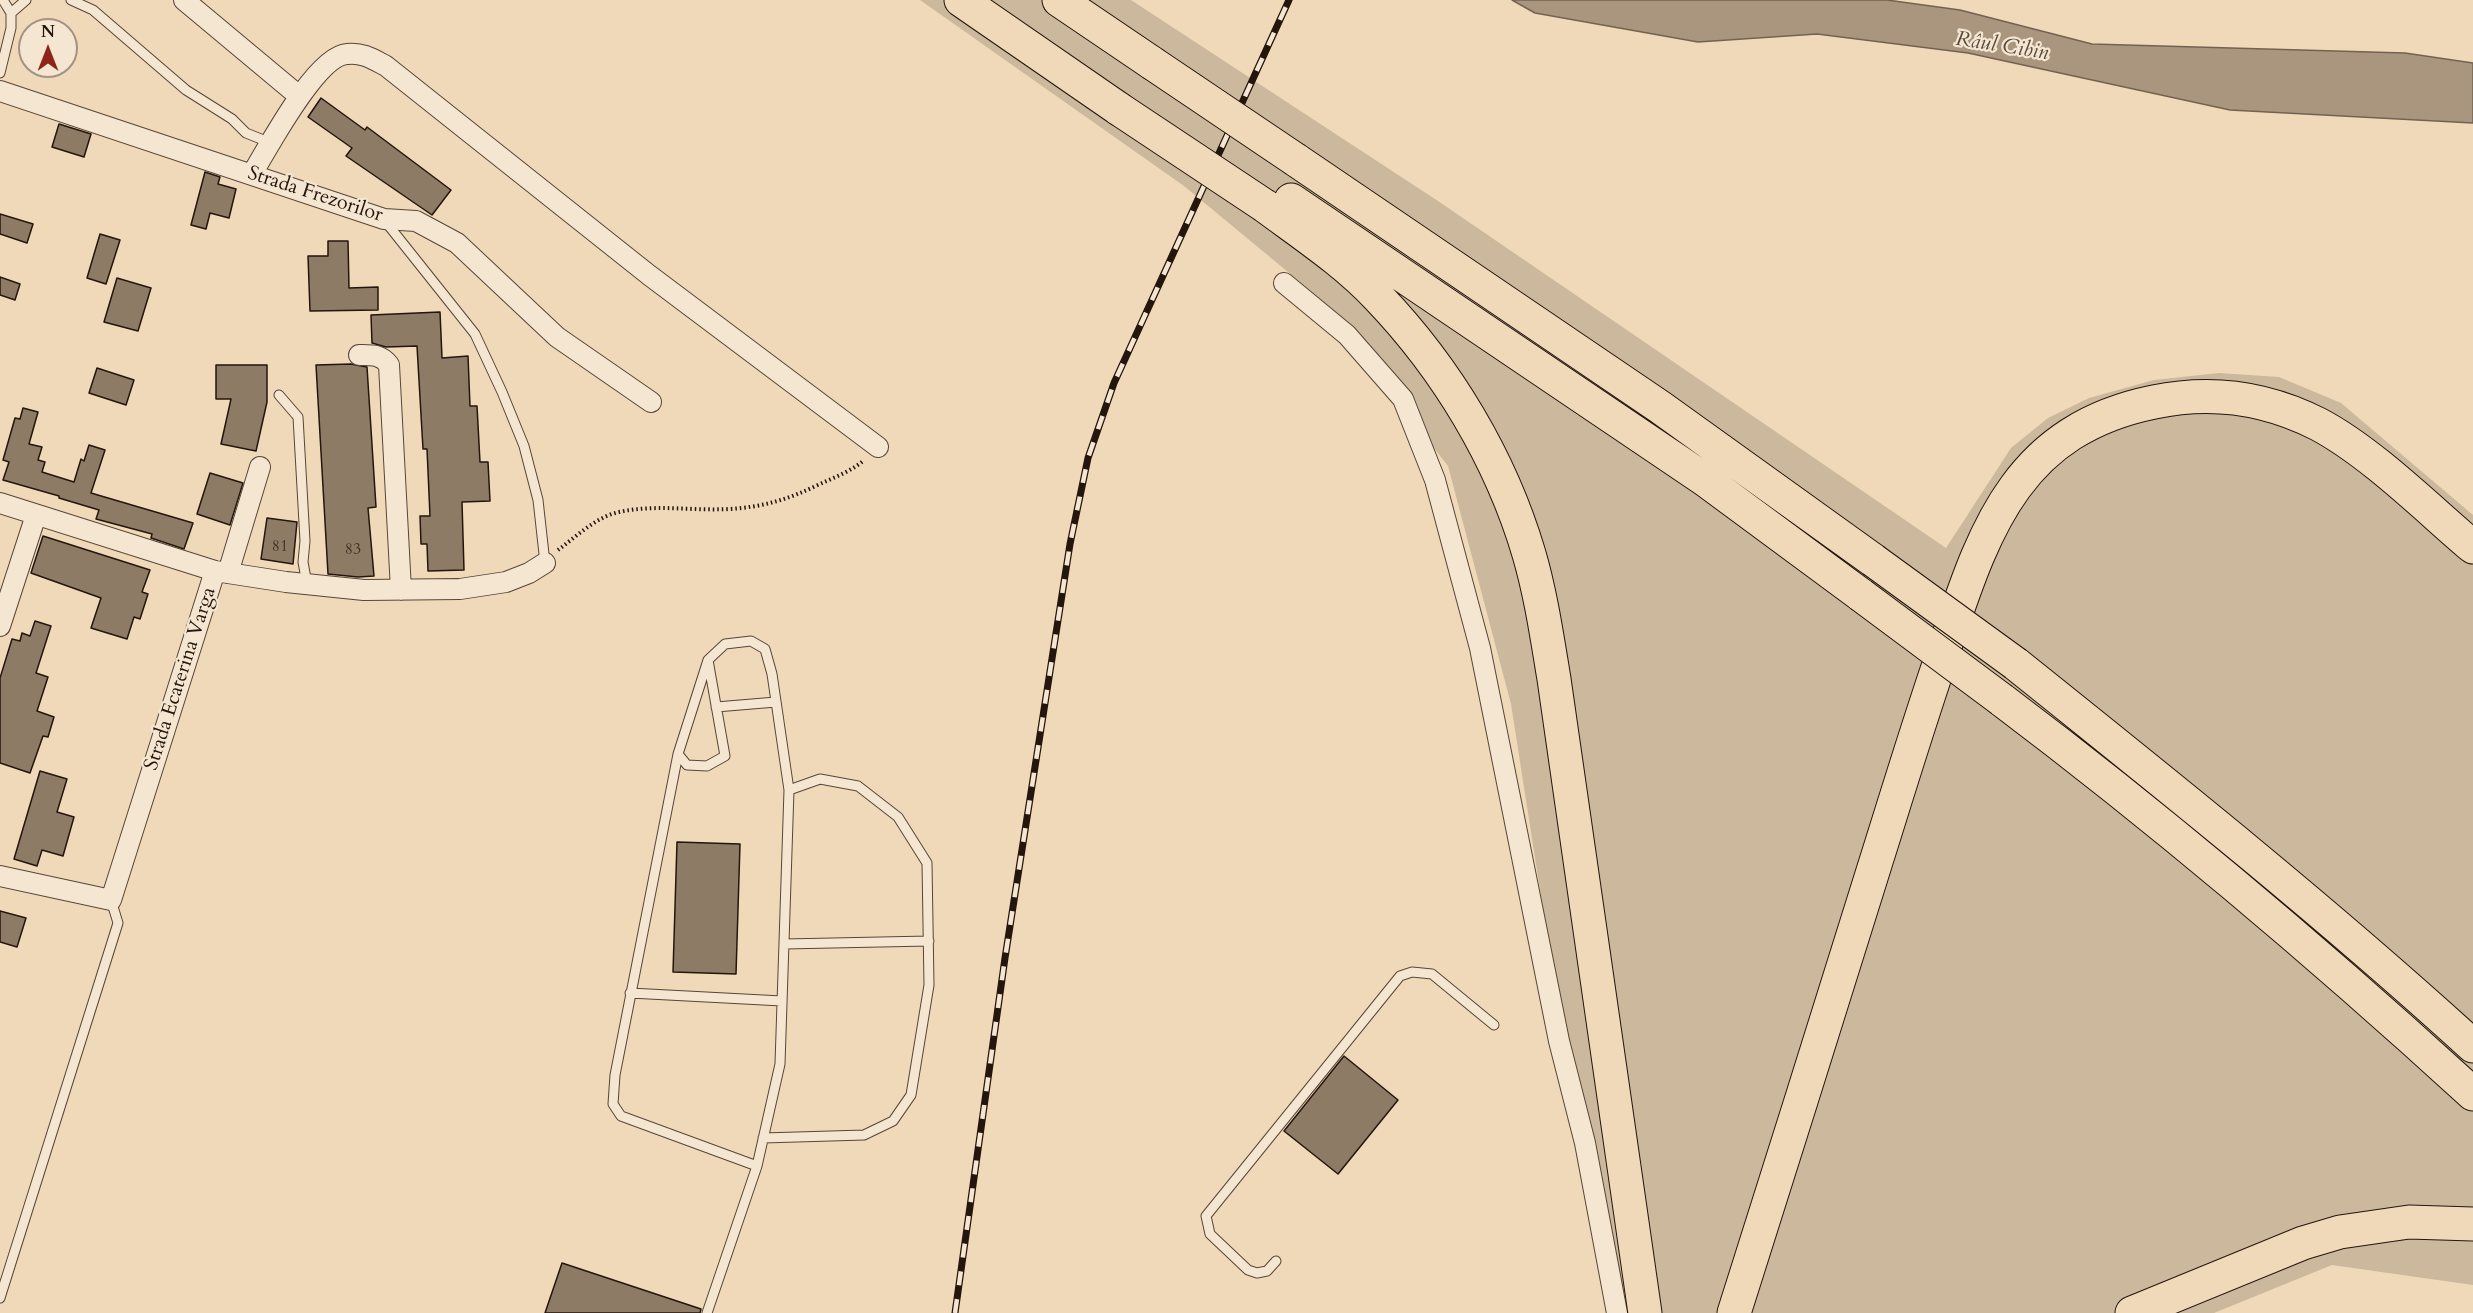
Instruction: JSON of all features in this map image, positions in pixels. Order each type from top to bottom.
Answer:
[{"type":"highway","points":[[961,0],[1125,101],[1704,479],[2002,700],[2149,815],[2308,947],[2473,1094]]},
{"type":"highway","points":[[991,0],[1125,101]]},
{"type":"highway","points":[[1059,0],[1156,55],[1300,152],[1660,407],[1877,550],[2261,838],[2473,1020]]},
{"type":"highway","points":[[1088,0],[1156,55]]},
{"type":"highway","points":[[1270,197],[1377,296],[1408,330],[1470,419],[1490,455],[1515,513],[1541,603],[1554,678],[1645,1313]]},
{"type":"highway","points":[[1734,1313],[1930,692],[1973,564],[1991,524],[2007,498],[2044,454],[2071,434],[2105,416],[2143,404],[2181,396],[2213,395],[2245,399],[2280,407],[2320,426],[2359,451],[2473,548]]},
{"type":"highway","points":[[2019,655],[2333,921],[2473,1046]]},
{"type":"highway","points":[[2132,1313],[2292,1247],[2340,1232],[2409,1222],[2473,1224]]},
{"type":"street","points":[[184,0],[299,96]]},
{"type":"street","points":[[252,174],[299,96],[330,62],[345,54],[365,54],[386,66],[649,275],[878,447]]},
{"type":"street","name":"Strada Frezorilor","points":[[0,91],[384,219],[416,221],[457,243],[557,337],[651,402]]},
{"type":"street","points":[[1284,283],[1347,335],[1403,399],[1435,480],[1480,648],[1559,1041],[1585,1143],[1617,1313]]},
{"type":"street","points":[[358,355],[384,358],[389,365],[401,590]]},
{"type":"street","points":[[260,467],[221,572],[364,590],[460,589],[506,582],[529,573],[545,563]]},
{"type":"street","name":"Strada Ecaterina Varga","points":[[0,503],[221,572],[111,900]]},
{"type":"street","points":[[0,626],[36,515]]},
{"type":"street","points":[[0,876],[111,900]]},
{"type":"lane","points":[[0,74],[11,28],[11,13],[3,0]]},
{"type":"lane","points":[[11,13],[26,0]]},
{"type":"lane","points":[[71,0],[93,10],[186,90],[232,119],[246,133],[271,143]]},
{"type":"lane","points":[[384,219],[475,334],[524,446],[538,500],[545,563]]},
{"type":"lane","points":[[279,396],[298,417],[305,541],[303,562],[307,584]]},
{"type":"lane","points":[[707,1313],[757,1166],[780,1064],[789,790],[776,702],[765,650],[751,641],[725,644],[708,660],[678,754],[630,993],[614,1085],[613,1104],[621,1116],[757,1166]]},
{"type":"lane","points":[[678,754],[687,765],[707,766],[725,756],[708,660]]},
{"type":"lane","points":[[716,707],[776,702]]},
{"type":"lane","points":[[763,1138],[864,1135],[893,1121],[911,1095],[929,985],[927,863],[898,817],[858,786],[820,779],[789,790]]},
{"type":"lane","points":[[0,1298],[118,922],[111,900]]},
{"type":"lane","points":[[784,944],[929,941]]},
{"type":"lane","points":[[1276,1261],[1267,1271],[1257,1273],[1248,1270],[1210,1234],[1206,1216],[1401,976],[1412,972],[1432,974],[1494,1025]]},
{"type":"lane","points":[[630,993],[782,1001]]},
{"type":"path","points":[[545,563],[554,553],[596,521],[618,512],[679,507],[727,509],[787,500],[860,464],[878,447]]},
{"type":"shaded area","points":[[920,0],[1131,0],[1438,201],[1946,548],[2011,448],[2048,418],[2089,398],[2154,380],[2219,373],[2279,377],[2341,403],[2473,515],[2473,1285],[2332,1265],[2214,1313],[1606,1313],[1511,704],[1448,466],[1311,291],[1184,186]]},
{"type":"water","name":"Râul Cibin","points":[[1512,0],[1887,0],[1960,10],[2092,44],[2405,53],[2473,63],[2473,123],[2230,110],[1968,53],[1817,34],[1698,42],[1535,13]]},
{"type":"building","points":[[321,98],[365,130],[367,127],[451,190],[432,215],[346,156],[352,148],[308,117]]},
{"type":"building","points":[[59,124],[91,134],[84,157],[52,147]]},
{"type":"building","points":[[205,172],[220,177],[218,184],[236,189],[229,218],[210,213],[206,229],[191,225]]},
{"type":"building","points":[[0,214],[33,224],[27,243],[0,234]]},
{"type":"building","points":[[100,234],[120,240],[106,284],[87,278]]},
{"type":"building","points":[[328,241],[348,241],[349,288],[378,287],[378,310],[310,311],[308,256],[328,256]]},
{"type":"building","points":[[0,277],[20,284],[15,300],[0,295]]},
{"type":"building","points":[[117,278],[151,288],[138,331],[104,322]]},
{"type":"building","points":[[440,312],[442,358],[468,356],[470,406],[477,406],[480,462],[488,462],[490,501],[462,502],[464,570],[428,571],[427,544],[421,544],[420,516],[430,516],[427,449],[423,449],[417,346],[386,347],[372,343],[371,315]]},
{"type":"building","points":[[351,364],[367,367],[376,507],[368,508],[374,576],[328,574],[316,365]]},
{"type":"building","points":[[216,365],[267,365],[267,402],[256,451],[221,444],[231,399],[216,399]]},
{"type":"building","points":[[97,368],[134,380],[126,405],[89,393]]},
{"type":"building","points":[[23,408],[38,412],[29,444],[42,447],[38,460],[45,462],[42,472],[74,482],[81,459],[84,461],[89,445],[105,450],[91,493],[193,523],[184,549],[151,538],[152,534],[96,519],[99,510],[3,480],[9,462],[3,460],[15,418],[20,419]]},
{"type":"building","points":[[210,473],[243,483],[230,525],[197,514]]},
{"type":"building","points":[[267,518],[297,522],[293,564],[261,559]]},
{"type":"building","points":[[43,536],[150,570],[142,592],[148,594],[140,619],[134,617],[127,639],[91,628],[101,598],[31,573]]},
{"type":"building","points":[[35,621],[51,626],[36,673],[48,677],[37,711],[54,717],[48,737],[43,736],[30,773],[0,763],[0,678],[12,639],[20,641],[22,633],[30,636]]},
{"type":"building","points":[[40,771],[67,779],[57,812],[74,817],[63,856],[42,850],[37,866],[14,859]]},
{"type":"building","points":[[677,842],[740,844],[736,974],[673,972]]},
{"type":"building","points":[[0,911],[26,918],[17,947],[0,942]]},
{"type":"building","points":[[1344,1056],[1398,1100],[1338,1174],[1284,1131]]},
{"type":"building","points":[[562,1263],[701,1309],[700,1313],[545,1313]]},
{"type":"railway","points":[[955,1313],[1005,958],[1070,544],[1088,458],[1114,383],[1289,0]]}]
